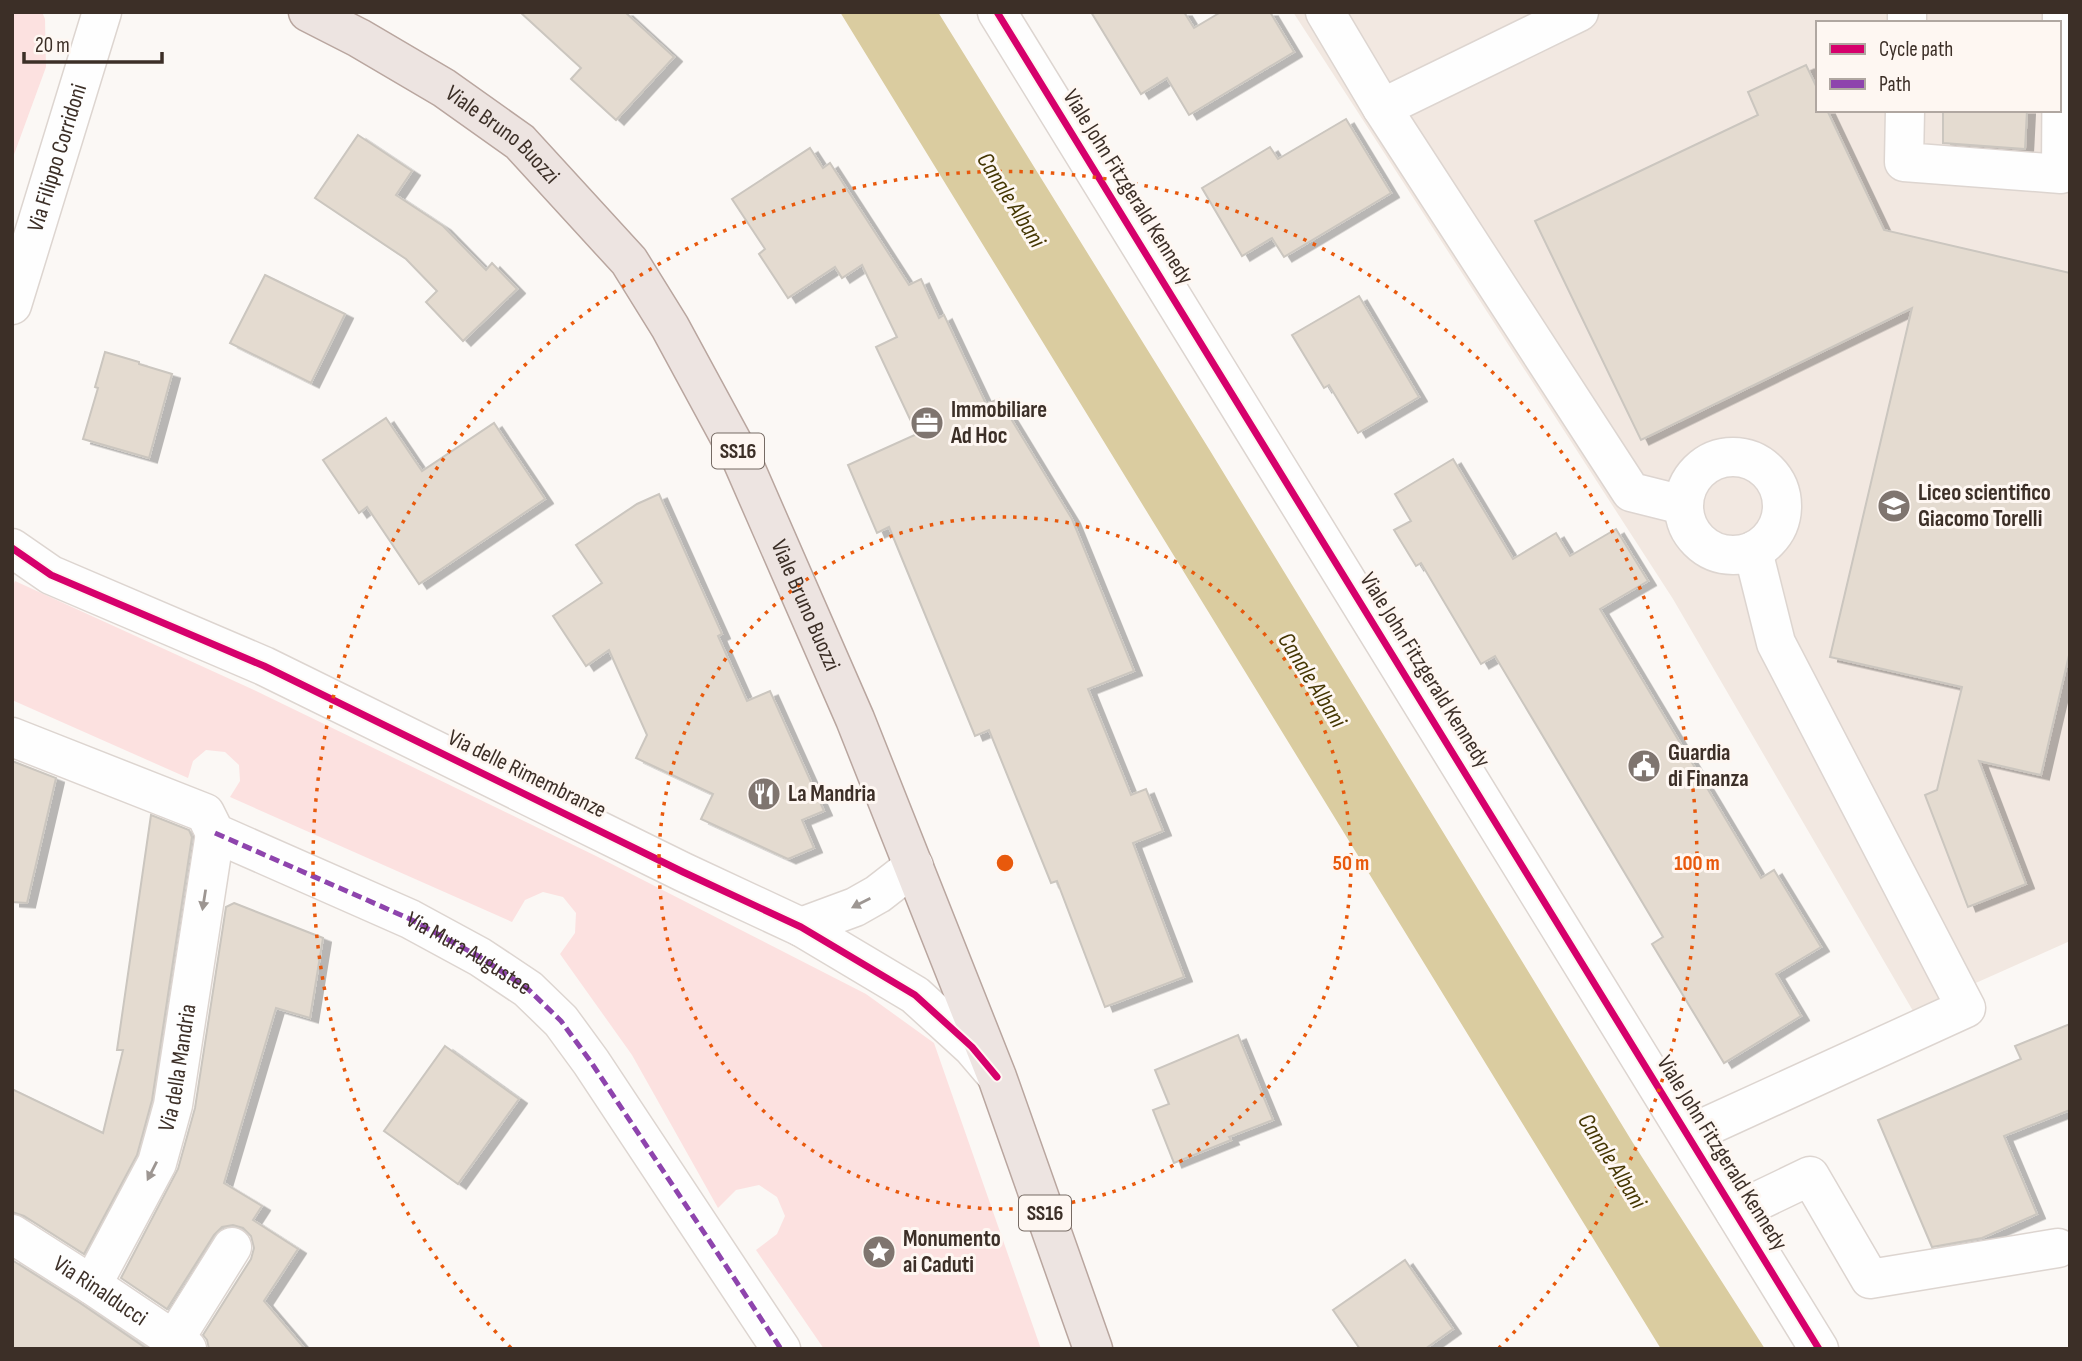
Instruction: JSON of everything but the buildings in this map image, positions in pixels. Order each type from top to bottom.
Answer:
[{"type":"main road","name":"Viale Bruno Buozzi","points":[[308,12],[359,38],[444,88],[520,142],[629,261],[670,327],[741,458],[855,719],[997,1077],[1093,1349]]},
{"type":"street","name":"Via Filippo Corridoni","points":[[12,305],[102,12]]},
{"type":"street","name":"Viale John Fitzgerald Kennedy","points":[[997,12],[1819,1349]]},
{"type":"street","points":[[1325,12],[1382,108],[1631,492],[1684,505]]},
{"type":"street","points":[[1382,108],[1579,12]]},
{"type":"street","points":[[1905,112],[1904,162],[2061,174],[2062,12]]},
{"type":"street","points":[[1732,456],[1750,459],[1766,468],[1777,483],[1783,498],[1782,514],[1776,529],[1766,542],[1753,551],[1737,555],[1706,547],[1693,536],[1686,521],[1684,505],[1687,487],[1698,471],[1713,460],[1732,456]]},
{"type":"street","name":"Via delle Rimembranze","points":[[12,548],[51,575],[264,666],[801,927],[915,995],[972,1047],[997,1077]]},
{"type":"street","points":[[1688,1135],[1966,1008],[1776,643],[1753,551]]},
{"type":"street","name":"Via Mura Augustee","points":[[12,737],[205,813],[215,833],[410,919],[480,957],[528,989],[561,1021],[591,1062],[781,1349]]},
{"type":"street","name":"Via della Mandria","points":[[92,1284],[157,1163],[173,1105],[215,833]]},
{"type":"street","points":[[801,927],[855,907],[878,894],[914,866]]},
{"type":"street","points":[[1735,1212],[1810,1176],[1870,1279],[2059,1248]]},
{"type":"street","name":"Via Rinalducci","points":[[12,1234],[181,1344]]},
{"type":"street","points":[[181,1344],[232,1247]]},
{"type":"shaded area","points":[[12,12],[42,12],[45,19],[46,67],[12,160]]},
{"type":"shaded area","points":[[1293,12],[2070,12],[2070,941],[1913,1011],[1673,599]]},
{"type":"shaded area","points":[[15,581],[254,690],[596,856],[866,994],[934,1043],[1041,1349],[824,1349],[756,1250],[777,1234],[785,1216],[777,1197],[759,1185],[736,1190],[718,1208],[632,1055],[560,954],[575,933],[576,913],[563,897],[543,892],[525,900],[512,922],[230,797],[240,781],[239,765],[225,752],[206,750],[193,761],[188,778],[12,700],[12,589]]},
{"type":"water","name":"Canale Albani","points":[[840,12],[938,12],[1633,1143],[1765,1349],[1661,1349]]},
{"type":"marked path","points":[[215,833],[410,919],[480,957],[528,989],[561,1021],[591,1062],[781,1349]]},
{"type":"cycle path","points":[[997,12],[1819,1349]]},
{"type":"cycle path","points":[[12,548],[51,575],[264,666],[683,872],[801,927],[915,995],[972,1047],[997,1077]]},
{"type":"place","name":"Immobiliare Ad Hoc","points":[[927,423]]},
{"type":"place","name":"Liceo scientifico Giacomo Torelli","points":[[1894,506]]},
{"type":"place","name":"Guardia di Finanza","points":[[1644,766]]},
{"type":"place","name":"La Mandria","points":[[764,794]]},
{"type":"place","name":"Monumento ai Caduti","points":[[879,1252]]}]
